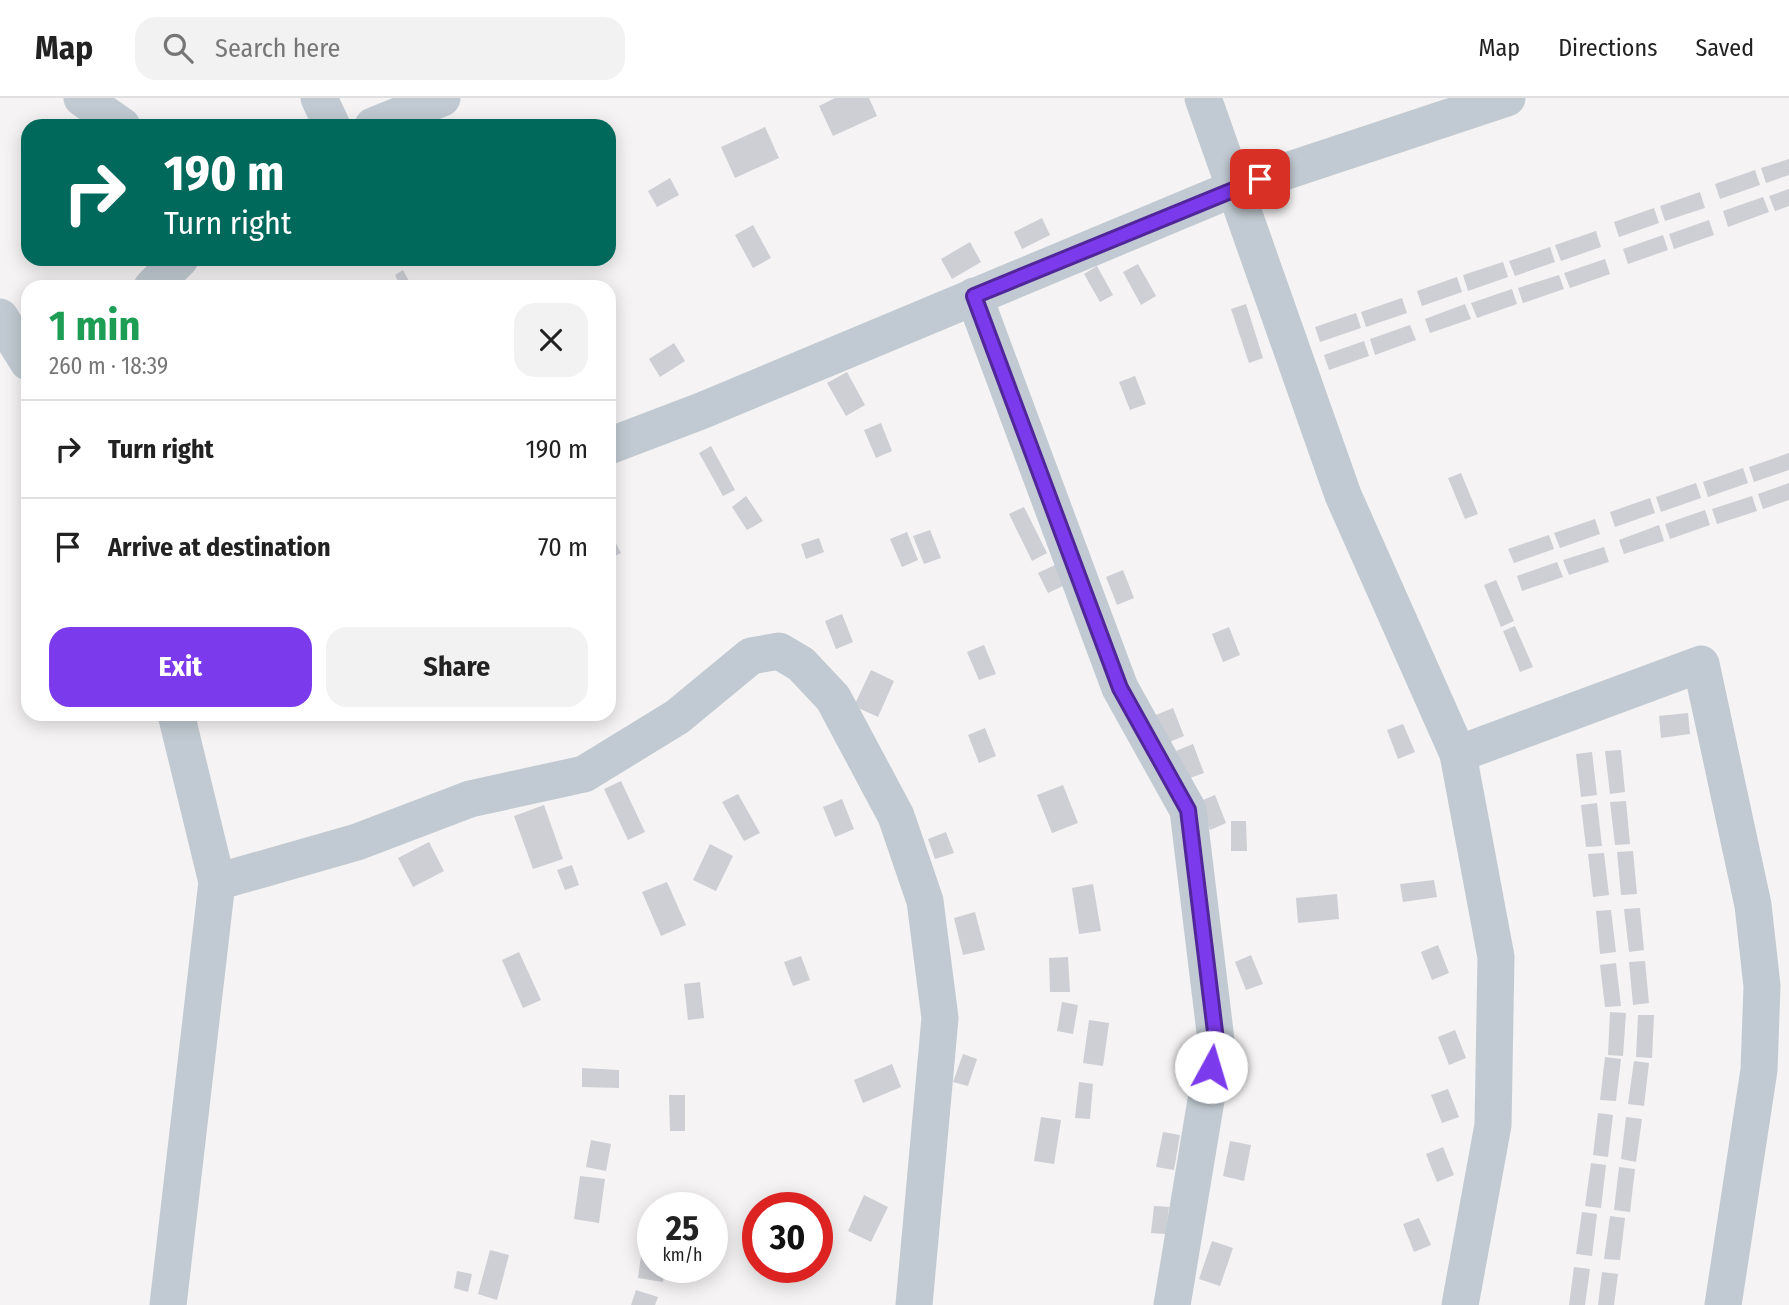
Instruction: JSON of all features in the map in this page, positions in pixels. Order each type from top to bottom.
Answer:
[{"type":"street","points":[[82,98],[112,119]]},
{"type":"street","points":[[319,98],[329,119]]},
{"type":"street","points":[[390,119],[442,98]]},
{"type":"street","points":[[1203,98],[1343,495],[1458,754],[1496,957],[1493,1125],[1460,1305]]},
{"type":"street","points":[[616,443],[701,411],[1235,188],[1507,98]]},
{"type":"street","points":[[159,280],[173,266]]},
{"type":"street","points":[[974,296],[1120,688],[1188,810],[1216,1040],[1172,1305]]},
{"type":"street","points":[[0,317],[21,351]]},
{"type":"street","points":[[217,882],[357,842],[470,799],[584,774],[677,716],[751,656],[779,651],[801,664],[833,698],[896,816],[925,901],[940,1018],[914,1305]]},
{"type":"street","points":[[1458,754],[1701,664],[1753,905],[1762,986],[1759,1070],[1723,1305]]},
{"type":"street","points":[[168,1305],[217,882],[178,721]]},
{"type":"building","points":[[835,98],[869,98],[877,116],[833,136],[819,106]]},
{"type":"building","points":[[765,127],[779,158],[735,178],[721,147]]},
{"type":"building","points":[[1789,159],[1789,175],[1766,183],[1761,168]]},
{"type":"building","points":[[1755,170],[1760,185],[1720,199],[1715,184]]},
{"type":"building","points":[[670,178],[679,195],[657,207],[648,191]]},
{"type":"building","points":[[1789,189],[1789,206],[1775,211],[1769,196]]},
{"type":"building","points":[[1700,192],[1705,208],[1665,221],[1660,206]]},
{"type":"building","points":[[1763,197],[1769,212],[1728,227],[1723,211]]},
{"type":"building","points":[[1654,208],[1659,223],[1619,237],[1614,222]]},
{"type":"building","points":[[1042,218],[1050,235],[1022,249],[1014,232]]},
{"type":"building","points":[[1709,220],[1714,235],[1674,249],[1669,234]]},
{"type":"building","points":[[753,225],[771,258],[753,268],[735,235]]},
{"type":"building","points":[[1596,231],[1601,247],[1561,261],[1555,245]]},
{"type":"building","points":[[1663,235],[1668,250],[1628,264],[1623,249]]},
{"type":"building","points":[[970,242],[981,262],[952,279],[941,259]]},
{"type":"building","points":[[1550,247],[1555,262],[1515,276],[1509,261]]},
{"type":"building","points":[[1605,259],[1610,274],[1570,288],[1564,273]]},
{"type":"building","points":[[1503,262],[1508,277],[1468,291],[1463,275]]},
{"type":"building","points":[[1138,264],[1156,296],[1141,305],[1123,272]]},
{"type":"building","points":[[1097,266],[1113,295],[1100,302],[1084,274]]},
{"type":"building","points":[[403,270],[408,280],[398,280],[395,275]]},
{"type":"building","points":[[1559,275],[1564,289],[1523,303],[1518,288]]},
{"type":"building","points":[[1457,277],[1462,292],[1422,306],[1417,291]]},
{"type":"building","points":[[1512,289],[1517,304],[1477,318],[1471,303]]},
{"type":"building","points":[[1402,298],[1407,313],[1366,327],[1361,312]]},
{"type":"building","points":[[1246,304],[1263,358],[1249,363],[1231,309]]},
{"type":"building","points":[[1465,304],[1471,319],[1430,333],[1425,319]]},
{"type":"building","points":[[1356,313],[1361,328],[1320,342],[1315,327]]},
{"type":"building","points":[[1410,325],[1416,340],[1375,355],[1370,339]]},
{"type":"building","points":[[1364,341],[1369,356],[1329,370],[1324,355]]},
{"type":"building","points":[[674,343],[685,361],[660,377],[649,359]]},
{"type":"building","points":[[847,372],[865,405],[846,416],[827,383]]},
{"type":"building","points":[[1135,376],[1146,404],[1130,410],[1119,382]]},
{"type":"building","points":[[881,423],[892,451],[876,458],[864,430]]},
{"type":"building","points":[[711,446],[735,490],[723,496],[699,453]]},
{"type":"building","points":[[1789,453],[1789,470],[1754,482],[1749,467]]},
{"type":"building","points":[[1743,468],[1748,483],[1708,497],[1703,482]]},
{"type":"building","points":[[1461,473],[1478,514],[1465,519],[1448,478]]},
{"type":"building","points":[[1696,483],[1701,498],[1661,512],[1656,497]]},
{"type":"building","points":[[1789,483],[1789,500],[1763,509],[1758,494]]},
{"type":"building","points":[[746,496],[763,521],[747,530],[732,507]]},
{"type":"building","points":[[1752,496],[1757,511],[1717,524],[1712,509]]},
{"type":"building","points":[[1650,498],[1655,513],[1615,527],[1610,512]]},
{"type":"building","points":[[1024,507],[1047,553],[1032,561],[1009,514]]},
{"type":"building","points":[[1705,510],[1710,525],[1670,539],[1665,524]]},
{"type":"building","points":[[1595,519],[1600,534],[1560,548],[1554,533]]},
{"type":"building","points":[[1659,525],[1664,541],[1624,554],[1619,540]]},
{"type":"building","points":[[930,530],[941,558],[924,564],[913,536]]},
{"type":"building","points":[[907,532],[918,560],[902,567],[890,539]]},
{"type":"building","points":[[1549,535],[1554,549],[1514,563],[1508,549]]},
{"type":"building","points":[[819,538],[824,552],[806,559],[801,544]]},
{"type":"building","points":[[1604,547],[1609,562],[1569,575],[1563,560]]},
{"type":"building","points":[[1557,562],[1563,577],[1522,591],[1517,576]]},
{"type":"building","points":[[1055,565],[1065,585],[1048,593],[1038,573]]},
{"type":"building","points":[[1123,570],[1134,598],[1117,605],[1106,577]]},
{"type":"building","points":[[1496,580],[1514,621],[1501,627],[1484,585]]},
{"type":"building","points":[[842,614],[853,642],[836,649],[825,621]]},
{"type":"building","points":[[1515,626],[1533,667],[1520,672],[1503,631]]},
{"type":"building","points":[[1229,627],[1240,655],[1223,662],[1212,634]]},
{"type":"building","points":[[984,645],[996,674],[979,680],[967,652]]},
{"type":"building","points":[[871,670],[894,681],[878,717],[854,706]]},
{"type":"building","points":[[1173,708],[1184,736],[1167,743],[1156,715]]},
{"type":"building","points":[[1688,713],[1690,734],[1661,738],[1659,716]]},
{"type":"building","points":[[1403,724],[1415,752],[1398,759],[1387,730]]},
{"type":"building","points":[[985,728],[996,756],[979,763],[968,735]]},
{"type":"building","points":[[1193,744],[1204,773],[1187,779],[1176,751]]},
{"type":"building","points":[[1621,750],[1625,792],[1610,794],[1605,751]]},
{"type":"building","points":[[1592,752],[1597,795],[1581,797],[1576,754]]},
{"type":"building","points":[[621,781],[645,832],[628,840],[604,789]]},
{"type":"building","points":[[1063,785],[1078,823],[1052,833],[1037,795]]},
{"type":"building","points":[[738,794],[760,833],[744,841],[722,802]]},
{"type":"building","points":[[1215,795],[1226,823],[1210,830],[1198,802]]},
{"type":"building","points":[[842,799],[854,829],[835,837],[823,807]]},
{"type":"building","points":[[1626,801],[1630,844],[1615,845],[1610,802]]},
{"type":"building","points":[[1597,803],[1602,846],[1586,847],[1581,805]]},
{"type":"building","points":[[544,805],[563,859],[533,869],[514,816]]},
{"type":"building","points":[[1231,821],[1246,821],[1247,851],[1231,851]]},
{"type":"building","points":[[946,832],[954,853],[935,859],[928,839]]},
{"type":"building","points":[[429,842],[444,871],[413,887],[398,858]]},
{"type":"building","points":[[710,844],[733,856],[716,891],[693,880]]},
{"type":"building","points":[[1633,851],[1637,894],[1621,895],[1617,852]]},
{"type":"building","points":[[1604,853],[1609,895],[1593,897],[1588,854]]},
{"type":"building","points":[[572,865],[579,885],[565,890],[557,870]]},
{"type":"building","points":[[1434,880],[1437,897],[1403,902],[1400,884]]},
{"type":"building","points":[[667,882],[686,925],[661,936],[642,892]]},
{"type":"building","points":[[1093,884],[1101,931],[1079,934],[1072,888]]},
{"type":"building","points":[[1337,894],[1339,919],[1298,923],[1296,898]]},
{"type":"building","points":[[1640,908],[1644,950],[1629,952],[1624,909]]},
{"type":"building","points":[[1611,910],[1616,952],[1600,954],[1596,911]]},
{"type":"building","points":[[975,912],[985,950],[963,955],[954,918]]},
{"type":"building","points":[[1438,945],[1449,973],[1432,980],[1421,952]]},
{"type":"building","points":[[519,952],[541,1000],[523,1008],[502,960]]},
{"type":"building","points":[[1251,955],[1263,984],[1246,990],[1235,962]]},
{"type":"building","points":[[801,956],[810,980],[793,986],[784,962]]},
{"type":"building","points":[[1068,957],[1070,992],[1050,992],[1049,958]]},
{"type":"building","points":[[1645,961],[1649,1003],[1633,1005],[1629,962]]},
{"type":"building","points":[[1616,963],[1621,1006],[1605,1007],[1600,965]]},
{"type":"building","points":[[700,982],[704,1018],[688,1020],[684,984]]},
{"type":"building","points":[[1062,1002],[1078,1005],[1073,1034],[1057,1031]]},
{"type":"building","points":[[1610,1012],[1626,1013],[1623,1056],[1608,1055]]},
{"type":"building","points":[[1638,1015],[1654,1015],[1652,1058],[1636,1057]]},
{"type":"building","points":[[1089,1020],[1109,1023],[1103,1066],[1083,1063]]},
{"type":"building","points":[[1455,1030],[1466,1058],[1449,1065],[1438,1037]]},
{"type":"building","points":[[963,1054],[977,1059],[968,1086],[953,1082]]},
{"type":"building","points":[[1605,1057],[1621,1059],[1616,1101],[1600,1100]]},
{"type":"building","points":[[1634,1061],[1649,1063],[1644,1106],[1628,1104]]},
{"type":"building","points":[[892,1064],[901,1087],[863,1103],[854,1080]]},
{"type":"building","points":[[582,1068],[619,1070],[619,1088],[582,1087]]},
{"type":"building","points":[[1079,1082],[1093,1084],[1090,1119],[1075,1118]]},
{"type":"building","points":[[1448,1089],[1459,1117],[1442,1123],[1431,1095]]},
{"type":"building","points":[[669,1095],[685,1095],[685,1131],[670,1131]]},
{"type":"building","points":[[1598,1113],[1613,1115],[1608,1157],[1593,1155]]},
{"type":"building","points":[[1041,1117],[1061,1120],[1054,1164],[1034,1161]]},
{"type":"building","points":[[1626,1117],[1642,1119],[1636,1162],[1621,1159]]},
{"type":"building","points":[[1163,1132],[1180,1135],[1174,1170],[1156,1167]]},
{"type":"building","points":[[591,1140],[611,1144],[606,1171],[586,1167]]},
{"type":"building","points":[[1230,1141],[1251,1145],[1244,1181],[1223,1176]]},
{"type":"building","points":[[1443,1147],[1454,1175],[1437,1182],[1426,1154]]},
{"type":"building","points":[[1591,1163],[1606,1165],[1601,1208],[1585,1206]]},
{"type":"building","points":[[1619,1167],[1635,1169],[1630,1212],[1614,1210]]},
{"type":"building","points":[[580,1176],[605,1179],[599,1223],[574,1219]]},
{"type":"building","points":[[864,1195],[888,1207],[871,1242],[848,1231]]},
{"type":"building","points":[[1154,1206],[1169,1207],[1166,1234],[1151,1233]]},
{"type":"building","points":[[1582,1212],[1597,1214],[1592,1256],[1576,1254]]},
{"type":"building","points":[[1610,1216],[1625,1218],[1620,1260],[1604,1259]]},
{"type":"building","points":[[1419,1218],[1431,1245],[1414,1252],[1403,1224]]},
{"type":"building","points":[[1212,1241],[1233,1248],[1220,1286],[1199,1279]]},
{"type":"building","points":[[490,1250],[509,1255],[497,1300],[478,1294]]},
{"type":"building","points":[[1574,1267],[1590,1269],[1585,1305],[1569,1305]]},
{"type":"building","points":[[457,1271],[472,1274],[468,1292],[454,1288]]},
{"type":"building","points":[[1602,1272],[1618,1274],[1614,1305],[1598,1305]]},
{"type":"building","points":[[636,1290],[658,1297],[655,1305],[631,1305]]},
{"type":"route","points":[[1211,1067],[1216,1040],[1188,810],[1120,688],[1070,560],[974,296],[1260,179]]}]
